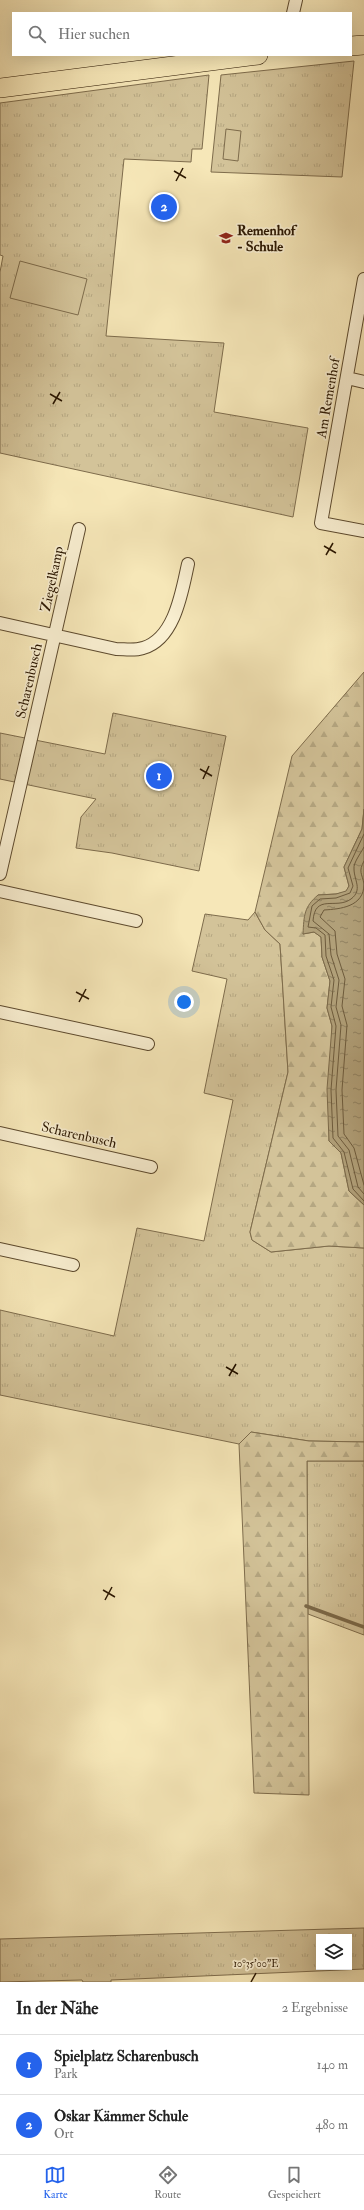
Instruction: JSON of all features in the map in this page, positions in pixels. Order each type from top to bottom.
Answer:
[{"type":"main road","points":[[352,46],[364,45]]},
{"type":"main road","points":[[0,88],[250,56]]},
{"type":"street","points":[[293,12],[296,0]]},
{"type":"street","name":"Am Remenhof","points":[[364,279],[321,522],[364,531]]},
{"type":"street","points":[[346,378],[364,382]]},
{"type":"street","name":"Ziegelkamp","points":[[55,636],[79,529]]},
{"type":"street","points":[[0,623],[116,649],[132,650],[145,648],[155,641],[172,620],[178,608],[188,564]]},
{"type":"street","name":"Scharenbusch","points":[[0,874],[24,762],[55,636]]},
{"type":"street","points":[[0,891],[136,921]]},
{"type":"street","points":[[0,1012],[148,1044]]},
{"type":"street","name":"Scharenbusch","points":[[0,1133],[151,1167]]},
{"type":"street","points":[[0,1249],[73,1265]]},
{"type":"green space","points":[[354,61],[342,177],[211,172],[221,75]]},
{"type":"green space","points":[[209,75],[202,149],[192,149],[191,162],[124,159],[106,336],[224,343],[214,412],[308,428],[293,517],[0,453],[0,272],[3,256],[0,255],[0,103]]},
{"type":"green space","points":[[226,129],[241,131],[238,161],[223,159]]},
{"type":"green space","points":[[20,261],[87,279],[78,315],[10,298]]},
{"type":"green space","points":[[364,672],[364,809],[362,829],[344,867],[349,886],[346,892],[318,895],[303,934],[314,932],[321,937],[322,957],[330,981],[327,1008],[332,1026],[329,1141],[341,1153],[349,1191],[364,1205],[364,1248],[329,1246],[271,1252],[252,1240],[250,1232],[288,1072],[280,944],[265,930],[255,912],[292,756]]},
{"type":"green space","points":[[113,713],[226,736],[199,871],[112,853],[76,848],[81,817],[96,799],[0,779],[0,733],[105,754]]},
{"type":"green space","points":[[255,912],[265,930],[280,944],[288,1072],[250,1232],[252,1240],[271,1252],[329,1246],[364,1248],[364,1442],[309,1441],[251,1432],[239,1444],[0,1395],[0,1310],[114,1336],[137,1228],[204,1241],[233,1100],[204,1093],[227,979],[192,971],[205,914],[248,920]]},
{"type":"green space","points":[[251,1432],[309,1441],[364,1442],[364,1461],[307,1461],[309,1795],[254,1793],[239,1444]]},
{"type":"green space","points":[[307,1461],[364,1461],[364,1635],[308,1614]]},
{"type":"green space","points":[[364,1928],[364,1969],[352,1970],[352,1934],[316,1934],[316,1970],[341,1970],[111,1980],[111,1982],[83,1982],[82,1980],[0,1982],[0,1939]]},
{"type":"water","points":[[364,809],[364,1205],[349,1191],[341,1153],[329,1141],[327,1089],[332,1026],[327,1008],[330,981],[322,957],[321,937],[314,932],[303,934],[307,908],[313,899],[318,895],[336,894],[346,891],[349,886],[344,867],[362,829]]},
{"type":"waterway","points":[[306,1606],[364,1627]]},
{"type":"place","name":"Oskar Kämmer Schule","points":[[164,207]]},
{"type":"place","name":"Remenhof - Schule","points":[[226,238]]},
{"type":"place","name":"Spielplatz Scharenbusch","points":[[159,776]]}]
